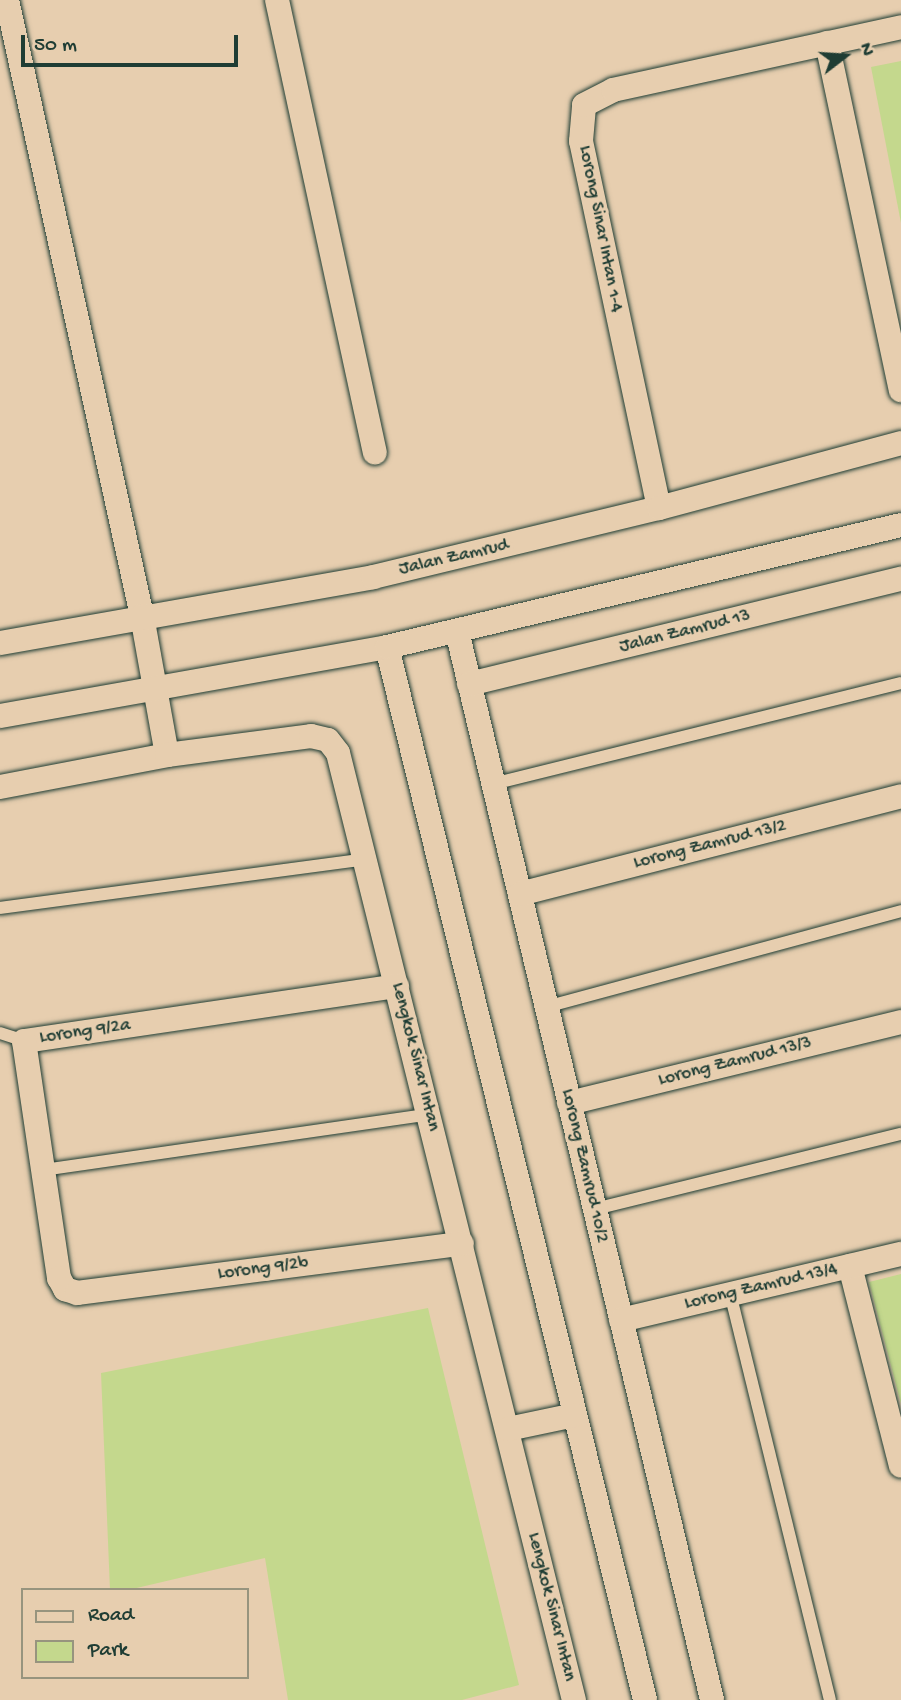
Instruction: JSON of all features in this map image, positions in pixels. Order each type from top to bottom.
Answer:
[{"type":"street","points":[[7,0],[142,616],[167,755]]},
{"type":"street","points":[[277,0],[375,452]]},
{"type":"street","name":"Lorong Sinar Intan 1-4","points":[[659,508],[581,141],[583,105],[613,90],[901,27]]},
{"type":"street","points":[[827,43],[901,390]]},
{"type":"street","name":"Jalan Zamrud","points":[[0,642],[373,577],[659,508],[901,443]]},
{"type":"street","points":[[0,716],[156,691],[387,647],[901,525]]},
{"type":"street","name":"Jalan Zamrud 13","points":[[469,684],[901,579]]},
{"type":"street","name":"Lorong Zamrud 10/2","points":[[457,631],[712,1700]]},
{"type":"street","points":[[387,647],[645,1700]]},
{"type":"street","name":"Lengkok Sinar Intan","points":[[0,786],[167,755],[311,736],[328,740],[338,753],[574,1700]]},
{"type":"street","name":"Lorong Zamrud 13/2","points":[[520,894],[901,796]]},
{"type":"street","name":"Lorong 9/2a","points":[[65,1289],[59,1278],[24,1041],[397,986]]},
{"type":"street","name":"Lorong Zamrud 13/3","points":[[569,1103],[901,1022]]},
{"type":"street","name":"Lorong 9/2b","points":[[65,1289],[77,1293],[462,1244]]},
{"type":"street","name":"Lorong Zamrud 13/4","points":[[621,1320],[730,1292],[901,1254]]},
{"type":"street","points":[[850,1266],[901,1466]]},
{"type":"street","points":[[508,1429],[575,1415]]},
{"type":"lane","points":[[493,784],[901,682]]},
{"type":"lane","points":[[0,908],[365,859]]},
{"type":"lane","points":[[546,1007],[901,911]]},
{"type":"lane","points":[[0,1033],[24,1041]]},
{"type":"lane","points":[[43,1170],[430,1114]]},
{"type":"lane","points":[[595,1209],[901,1134]]},
{"type":"lane","points":[[730,1292],[830,1700]]},
{"type":"green space","points":[[901,61],[901,223],[871,67]]},
{"type":"green space","points":[[901,1274],[901,1404],[869,1282]]},
{"type":"green space","points":[[428,1308],[519,1685],[462,1700],[288,1700],[265,1558],[137,1588],[110,1588],[101,1373]]}]
